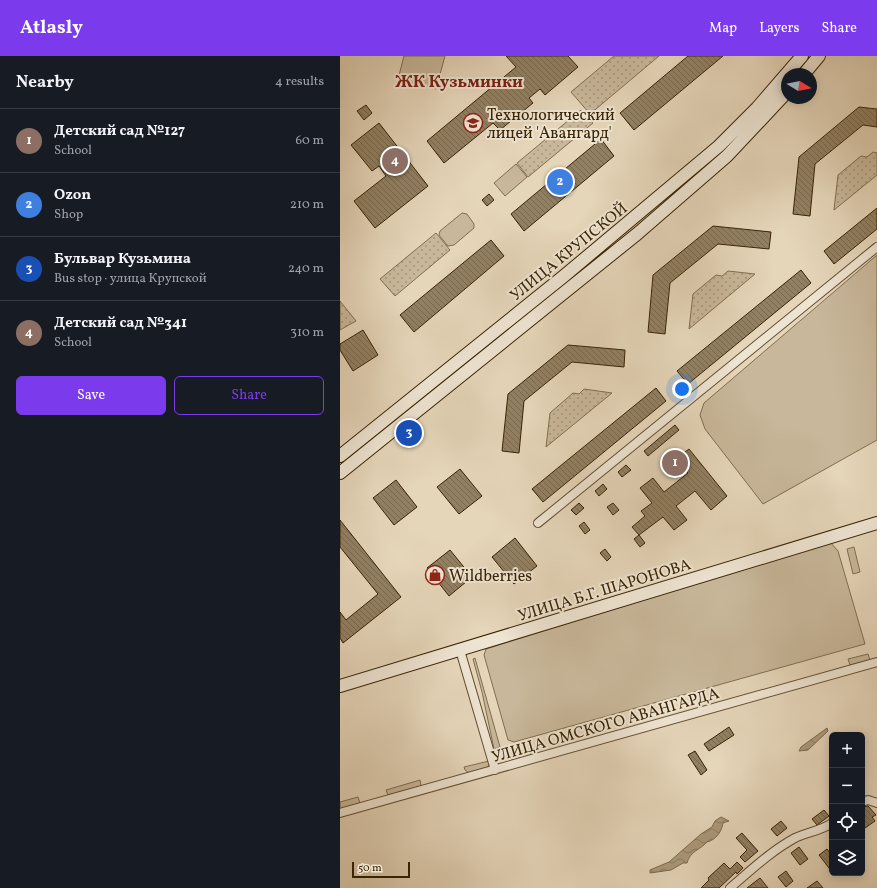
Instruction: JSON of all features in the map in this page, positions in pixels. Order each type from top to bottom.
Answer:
[{"type":"main road","name":"УЛИЦА КРУПСКОЙ","points":[[340,456],[558,281],[713,151],[757,108],[802,56]]},
{"type":"main road","points":[[809,68],[819,56]]},
{"type":"main road","name":"УЛИЦА КРУПСКОЙ","points":[[340,473],[677,200],[727,156],[781,98]]},
{"type":"main road","name":"УЛИЦА Б.Г. ШАРОНОВА","points":[[340,686],[877,523]]},
{"type":"street","points":[[538,523],[877,247]]},
{"type":"street","points":[[460,650],[495,770]]},
{"type":"street","name":"УЛИЦА ОМСКОГО АВАНГАРДА","points":[[340,813],[877,662]]},
{"type":"street","points":[[865,801],[868,800],[877,803]]},
{"type":"street","points":[[730,888],[782,846],[795,838],[822,829],[829,825]]},
{"type":"shaded area","points":[[404,56],[445,56],[436,89],[398,79]]},
{"type":"shaded area","points":[[614,56],[659,56],[590,114],[571,92]]},
{"type":"shaded area","points":[[581,110],[593,123],[528,177],[517,163]]},
{"type":"shaded area","points":[[873,152],[877,153],[877,175],[834,210],[838,175],[861,156],[867,157]]},
{"type":"shaded area","points":[[516,164],[527,177],[505,196],[494,183]]},
{"type":"shaded area","points":[[462,213],[467,214],[474,224],[474,228],[454,245],[448,246],[439,235],[440,231]]},
{"type":"shaded area","points":[[436,233],[450,250],[395,296],[380,279]]},
{"type":"shaded area","points":[[877,255],[877,440],[763,504],[705,429],[700,415],[704,403]]},
{"type":"shaded area","points":[[728,271],[755,274],[689,329],[693,294],[716,275],[722,276]]},
{"type":"shaded area","points":[[340,301],[356,321],[340,330]]},
{"type":"shaded area","points":[[584,389],[612,393],[546,447],[550,413],[573,393],[579,394]]},
{"type":"shaded area","points":[[830,542],[838,551],[865,644],[514,742],[508,740],[484,655],[486,649]]},
{"type":"shaded area","points":[[854,547],[860,572],[853,574],[847,549]]},
{"type":"shaded area","points":[[868,654],[870,660],[850,665],[848,659]]},
{"type":"shaded area","points":[[475,658],[500,747],[494,749],[482,692],[473,659]]},
{"type":"shaded area","points":[[529,749],[531,755],[512,760],[510,754]]},
{"type":"shaded area","points":[[489,761],[489,766],[469,773],[464,767]]},
{"type":"shaded area","points":[[420,780],[421,786],[388,795],[386,790]]},
{"type":"shaded area","points":[[358,797],[360,803],[340,809],[340,802]]},
{"type":"water","points":[[827,728],[828,731],[808,750],[799,751],[801,747]]},
{"type":"water","points":[[721,817],[729,821],[723,823],[720,832],[716,837],[707,842],[690,856],[687,863],[683,863],[671,870],[650,873],[650,870],[669,862],[701,834],[712,827],[715,821]]},
{"type":"building","points":[[506,56],[568,56],[578,67],[545,95],[540,89],[529,98],[533,103],[500,130],[493,123],[444,163],[427,141],[516,67]]},
{"type":"building","points":[[688,56],[723,56],[634,130],[620,113]]},
{"type":"building","points":[[366,105],[372,113],[364,120],[357,111]]},
{"type":"building","points":[[859,107],[877,109],[877,127],[863,125],[815,164],[810,216],[793,214],[799,157]]},
{"type":"building","points":[[379,123],[428,186],[375,228],[354,201],[386,176],[379,166],[372,171],[351,145]]},
{"type":"building","points":[[601,139],[614,156],[524,231],[511,214]]},
{"type":"building","points":[[489,194],[494,200],[487,206],[482,200]]},
{"type":"building","points":[[877,208],[877,229],[834,264],[824,251]]},
{"type":"building","points":[[713,226],[771,232],[769,249],[718,244],[670,283],[665,334],[648,332],[653,275]]},
{"type":"building","points":[[491,240],[504,256],[414,332],[400,315]]},
{"type":"building","points":[[801,270],[811,283],[688,384],[677,371]]},
{"type":"building","points":[[363,330],[378,355],[353,371],[340,350],[340,344]]},
{"type":"building","points":[[568,345],[625,350],[624,367],[572,362],[524,401],[519,453],[502,451],[508,394]]},
{"type":"building","points":[[656,388],[666,401],[543,502],[532,489]]},
{"type":"building","points":[[675,425],[679,430],[648,456],[644,451]]},
{"type":"building","points":[[689,449],[727,496],[711,510],[695,491],[676,506],[687,520],[674,530],[663,517],[639,535],[632,527],[645,516],[641,511],[652,503],[640,488],[653,478],[664,492],[688,473],[676,459]]},
{"type":"building","points":[[626,465],[631,470],[622,477],[618,472]]},
{"type":"building","points":[[460,469],[482,496],[459,514],[437,487]]},
{"type":"building","points":[[396,480],[417,507],[394,525],[373,498]]},
{"type":"building","points":[[603,484],[607,489],[599,496],[595,491]]},
{"type":"building","points":[[579,503],[584,508],[576,515],[571,510]]},
{"type":"building","points":[[613,503],[619,510],[613,515],[607,507]]},
{"type":"building","points":[[340,520],[401,597],[343,643],[340,638],[340,612],[346,620],[378,594],[340,547]]},
{"type":"building","points":[[584,522],[590,530],[585,534],[579,526]]},
{"type":"building","points":[[639,535],[645,543],[640,547],[634,539]]},
{"type":"building","points":[[515,538],[537,566],[514,584],[492,557]]},
{"type":"building","points":[[605,549],[611,557],[607,561],[600,553]]},
{"type":"building","points":[[450,550],[472,577],[449,596],[427,568]]},
{"type":"building","points":[[729,727],[734,735],[709,751],[704,744]]},
{"type":"building","points":[[695,751],[707,770],[701,775],[688,755]]},
{"type":"building","points":[[865,806],[868,806],[876,815],[872,817],[875,821],[865,828]]},
{"type":"building","points":[[824,810],[829,816],[817,825],[812,819]]},
{"type":"building","points":[[781,821],[787,828],[777,836],[771,829]]},
{"type":"building","points":[[742,833],[758,851],[745,862],[740,857],[747,850],[736,838]]},
{"type":"building","points":[[799,847],[808,859],[800,865],[791,853]]},
{"type":"building","points":[[827,849],[829,852],[829,868],[819,855]]},
{"type":"building","points":[[737,862],[743,868],[737,874],[736,872],[719,888],[701,888],[709,880],[708,878],[724,863],[730,869]]},
{"type":"building","points":[[786,871],[793,881],[786,887],[778,877]]},
{"type":"building","points":[[760,878],[768,888],[747,888]]},
{"type":"building","points":[[817,881],[823,888],[807,888]]},
{"type":"place","name":"Технологический лицей 'Авангард'","points":[[473,123]]},
{"type":"place","name":"Детский сад №341","points":[[395,161]]},
{"type":"place","name":"Ozon","points":[[560,182]]},
{"type":"place","name":"Бульвар Кузьмина","points":[[409,433]]},
{"type":"place","name":"Детский сад №127","points":[[675,463]]},
{"type":"place","name":"Wildberries","points":[[435,575]]},
{"type":"district","name":"ЖК Кузьминки","points":[[459,81]]}]
